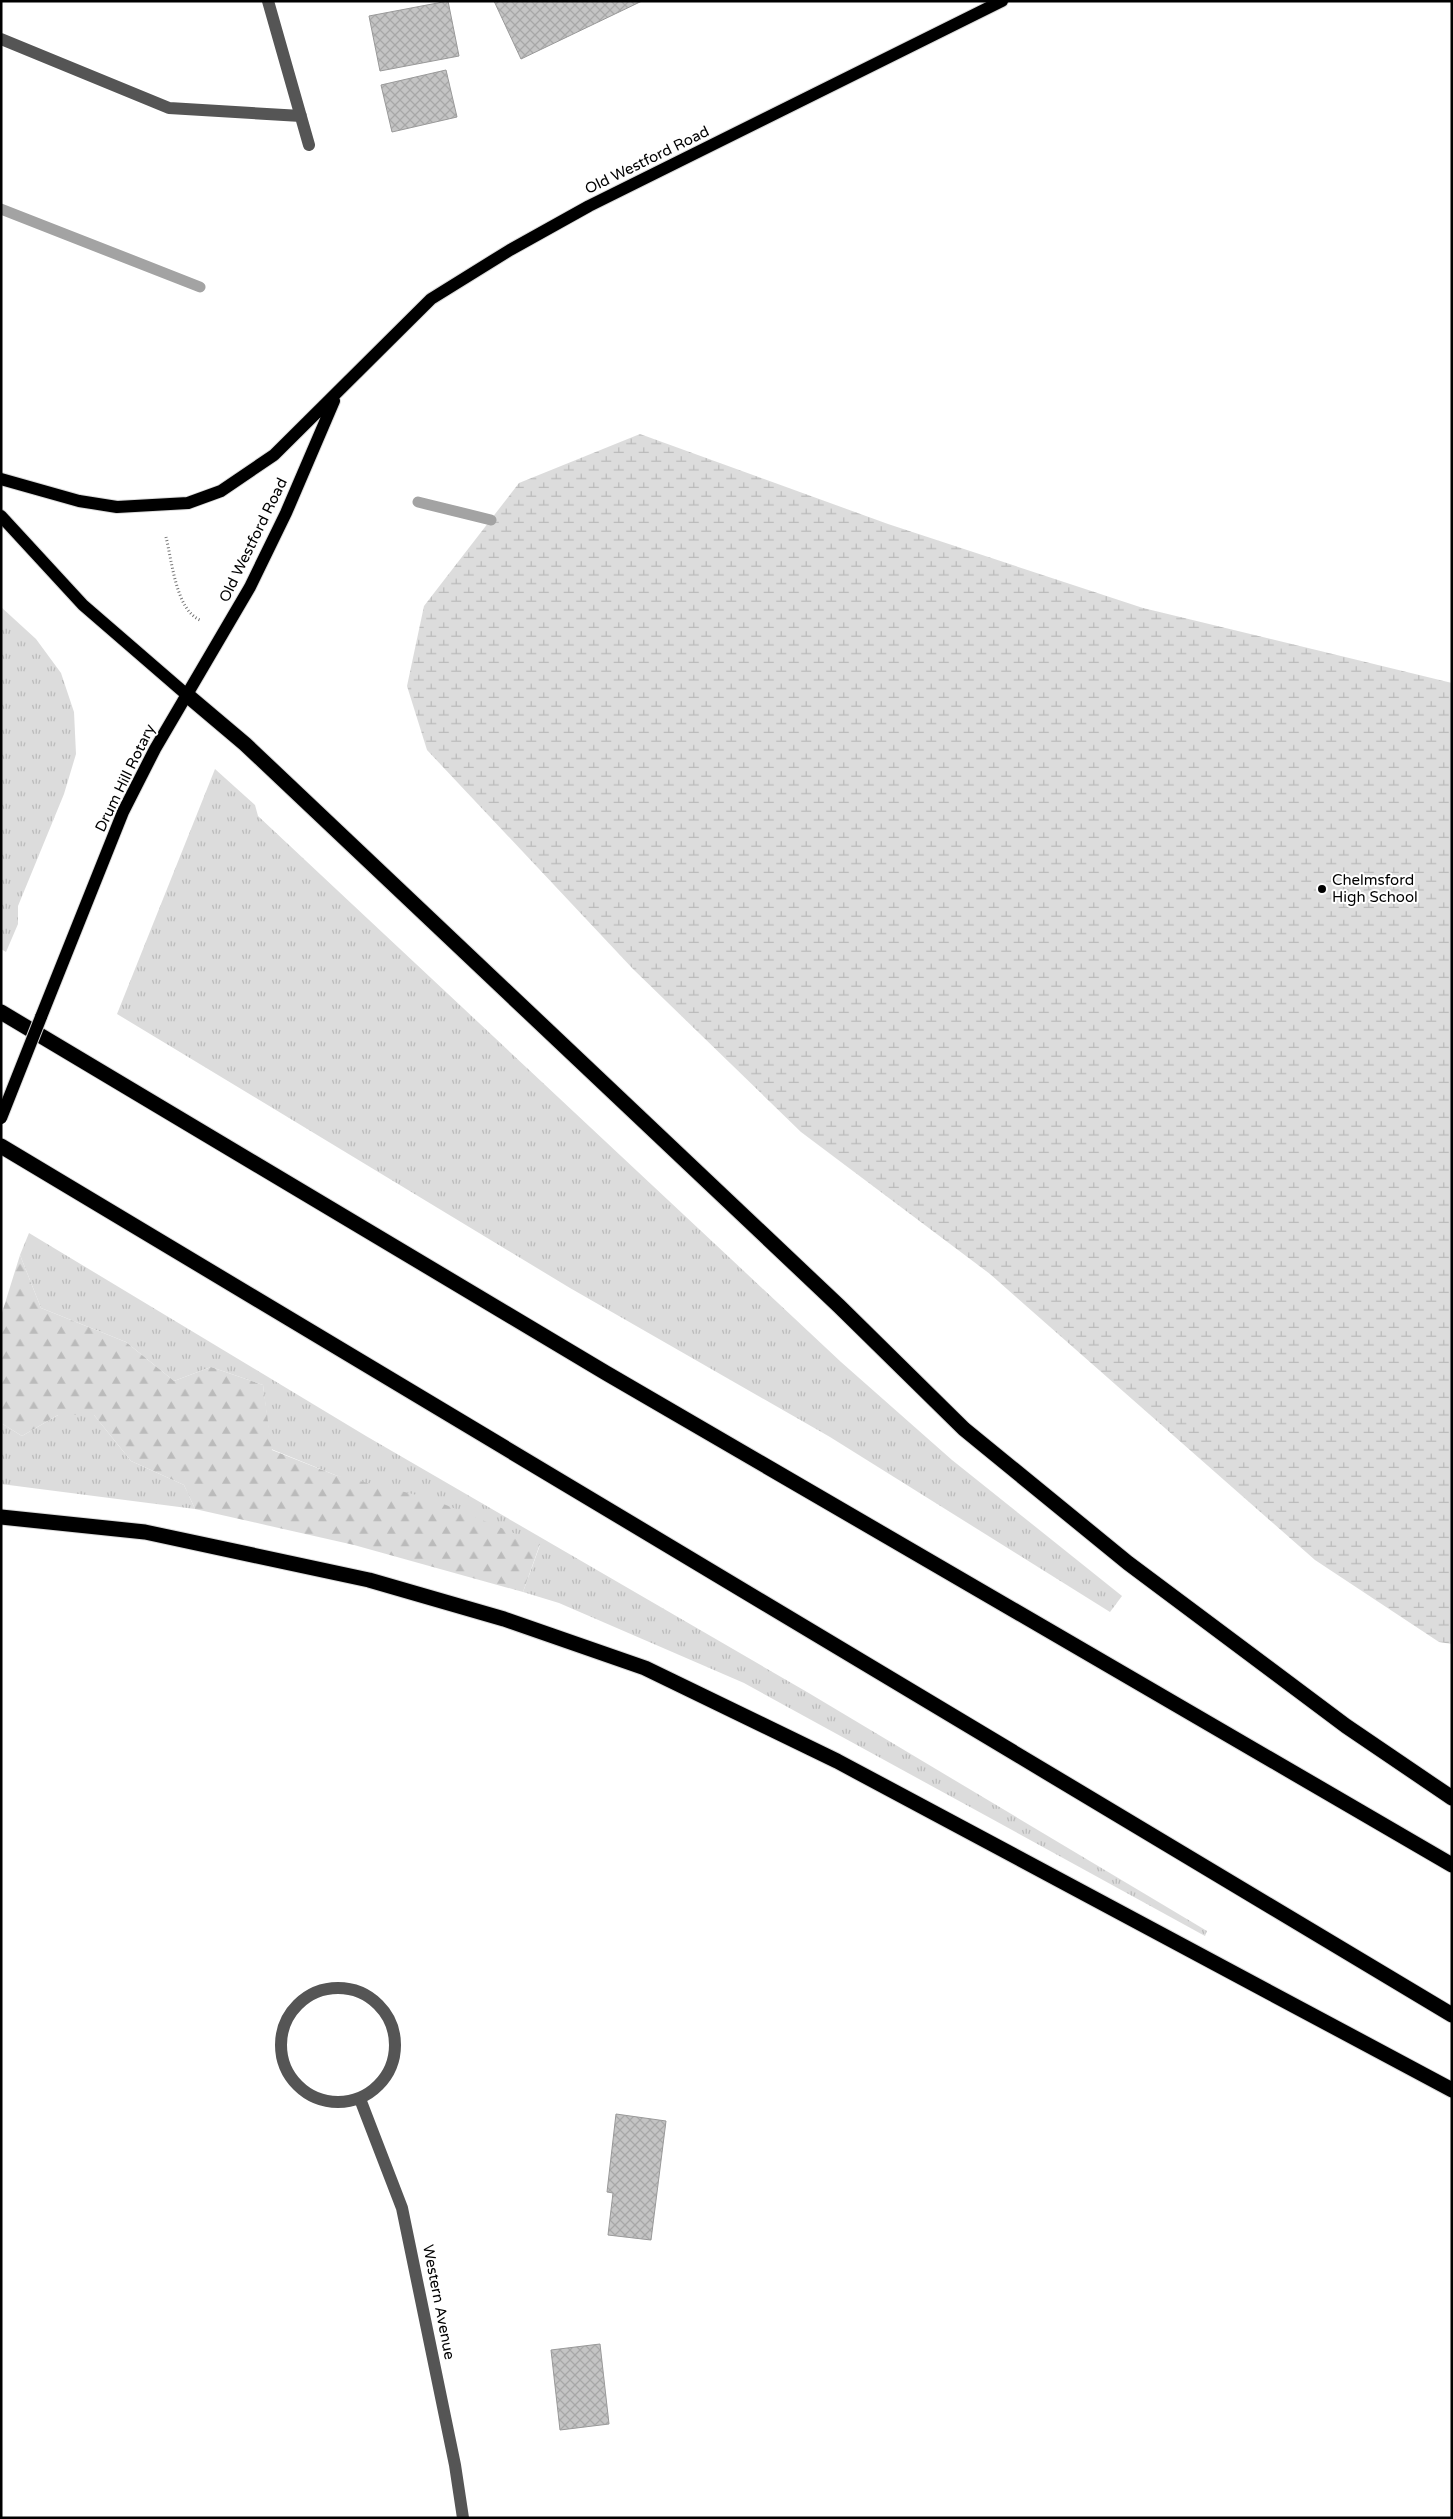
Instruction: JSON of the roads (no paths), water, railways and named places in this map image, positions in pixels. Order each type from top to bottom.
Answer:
[{"type":"highway","points":[[187,695],[252,751],[839,1306],[964,1429],[1136,1569],[1346,1726],[1452,1798]]},
{"type":"highway","points":[[1,1012],[615,1378],[1452,1865]]},
{"type":"highway","points":[[1,1146],[1452,2015]]},
{"type":"highway","points":[[1,1517],[145,1532],[369,1580],[504,1619],[645,1668],[837,1761],[1452,2090]]},
{"type":"main road","name":"Old Westford Road","points":[[1,478],[79,500],[117,506],[188,502],[221,491],[274,455],[338,394],[431,299],[510,250],[589,206],[1002,1]]},
{"type":"main road","name":"Old Westford Road","points":[[187,695],[250,587],[286,513],[338,394]]},
{"type":"main road","points":[[1,516],[83,606],[187,695]]},
{"type":"main road","name":"Drum Hill Rotary","points":[[1,1118],[123,812],[155,749],[187,695]]},
{"type":"street","points":[[268,1],[309,145]]},
{"type":"street","points":[[1,39],[169,108],[301,116]]},
{"type":"street","points":[[346,1988],[358,1992],[379,2005],[393,2026],[396,2051],[388,2075],[370,2093],[360,2098],[335,2103],[312,2096],[293,2080],[282,2059],[280,2047],[285,2023],[299,2003],[321,1990],[346,1988]]},
{"type":"street","name":"Western Avenue","points":[[360,2098],[402,2208],[455,2465],[463,2518]]},
{"type":"waterway","points":[[1,209],[200,287]]},
{"type":"waterway","points":[[418,502],[491,520]]},
{"type":"place","name":"Chelmsford High School","points":[[1322,889]]}]
